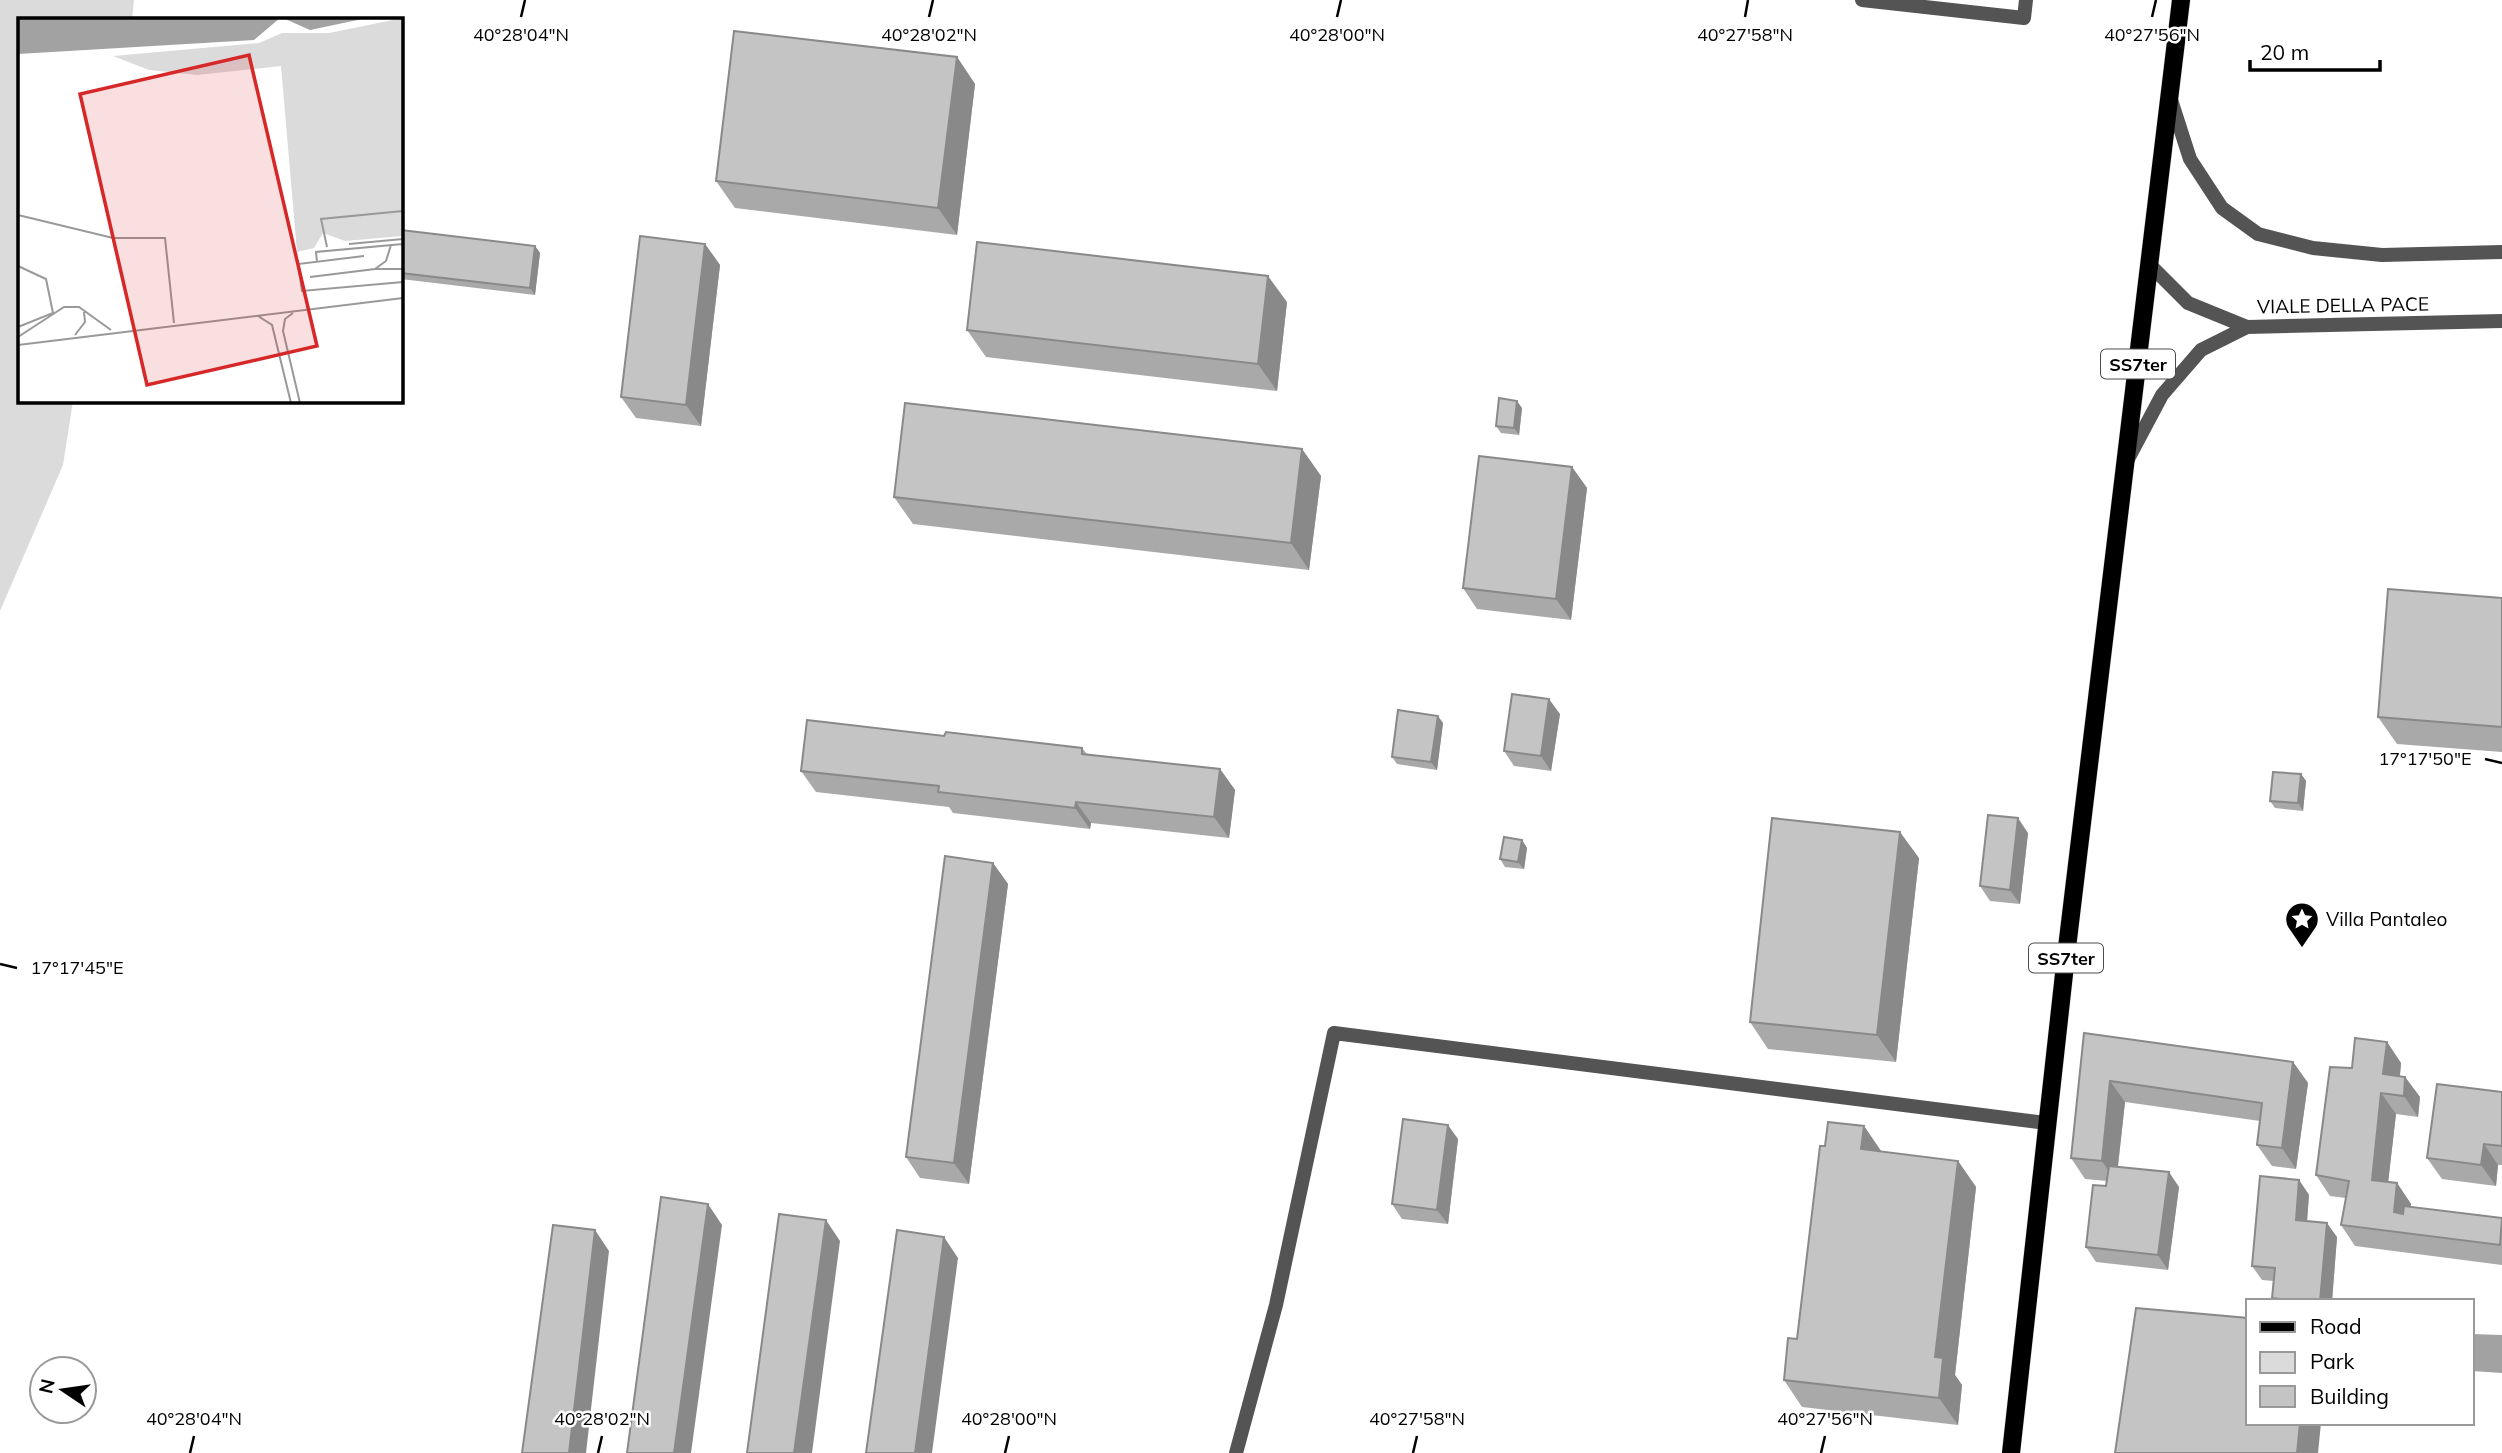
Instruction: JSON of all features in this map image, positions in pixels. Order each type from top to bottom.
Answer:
[{"type":"main road","name":"SS7ter","points":[[2011,1453],[2046,1123],[2181,0]]},
{"type":"street","points":[[1862,0],[2024,19],[2026,0]]},
{"type":"street","points":[[2170,97],[2190,159],[2221,208],[2258,234],[2314,248],[2382,255],[2502,253]]},
{"type":"street","points":[[2150,265],[2188,303],[2247,327]]},
{"type":"street","name":"VIALE DELLA PACE","points":[[2126,463],[2162,395],[2201,350],[2247,327],[2502,321]]},
{"type":"street","points":[[1236,1453],[1276,1305],[1334,1033],[2046,1123]]},
{"type":"green space","points":[[0,0],[134,0],[132,18],[18,18],[18,402],[73,402],[63,465],[0,611]]},
{"type":"shaded area","points":[[2474,1334],[2502,1335],[2502,1373],[2474,1371]]},
{"type":"building","points":[[734,31],[957,57],[938,208],[716,181]]},
{"type":"building","points":[[402,230],[535,246],[530,288],[402,273]]},
{"type":"building","points":[[640,236],[705,244],[686,405],[621,397]]},
{"type":"building","points":[[977,242],[1268,276],[1258,364],[967,330]]},
{"type":"building","points":[[1499,398],[1517,401],[1514,428],[1496,426]]},
{"type":"building","points":[[905,403],[1302,449],[1291,543],[894,497]]},
{"type":"building","points":[[1479,456],[1572,467],[1556,599],[1463,588]]},
{"type":"building","points":[[2388,589],[2502,598],[2502,727],[2378,717]]},
{"type":"building","points":[[1512,694],[1549,699],[1541,756],[1504,751]]},
{"type":"building","points":[[1398,710],[1438,716],[1431,762],[1392,757]]},
{"type":"building","points":[[807,720],[944,736],[946,732],[1082,748],[1082,754],[1220,769],[1214,817],[1076,802],[1075,808],[938,792],[939,786],[801,771]]},
{"type":"building","points":[[2273,772],[2301,774],[2298,803],[2270,801]]},
{"type":"building","points":[[1988,815],[2018,818],[2010,890],[1980,886]]},
{"type":"building","points":[[1772,818],[1900,832],[1877,1035],[1750,1022]]},
{"type":"building","points":[[1504,837],[1522,840],[1518,862],[1500,859]]},
{"type":"building","points":[[945,856],[993,863],[954,1163],[906,1157]]},
{"type":"building","points":[[2084,1033],[2293,1062],[2282,1148],[2257,1145],[2262,1103],[2110,1081],[2102,1161],[2071,1158]]},
{"type":"building","points":[[2355,1038],[2387,1042],[2383,1074],[2405,1077],[2404,1096],[2381,1093],[2372,1180],[2397,1183],[2394,1212],[2403,1214],[2404,1206],[2502,1218],[2500,1245],[2341,1225],[2349,1181],[2316,1175],[2330,1067],[2352,1068]]},
{"type":"building","points":[[2437,1084],[2502,1092],[2502,1146],[2484,1144],[2481,1165],[2427,1158]]},
{"type":"building","points":[[1403,1119],[1448,1125],[1437,1210],[1392,1204]]},
{"type":"building","points":[[1828,1122],[1864,1126],[1861,1149],[1958,1161],[1935,1357],[1943,1358],[1939,1398],[1784,1380],[1788,1338],[1797,1339],[1820,1146],[1825,1146]]},
{"type":"building","points":[[2109,1166],[2169,1172],[2158,1255],[2086,1247],[2093,1185],[2106,1186]]},
{"type":"building","points":[[2260,1176],[2299,1180],[2296,1220],[2327,1223],[2320,1299],[2272,1298],[2275,1268],[2252,1266]]},
{"type":"building","points":[[661,1197],[708,1204],[674,1453],[627,1453]]},
{"type":"building","points":[[779,1214],[826,1220],[794,1453],[747,1453]]},
{"type":"building","points":[[553,1225],[595,1230],[569,1453],[522,1453]]},
{"type":"building","points":[[897,1230],[944,1237],[915,1453],[866,1453]]},
{"type":"building","points":[[2136,1308],[2246,1318],[2246,1425],[2300,1425],[2297,1453],[2115,1453]]},
{"type":"place","name":"Villa Pantaleo","points":[[2302,949]]}]
